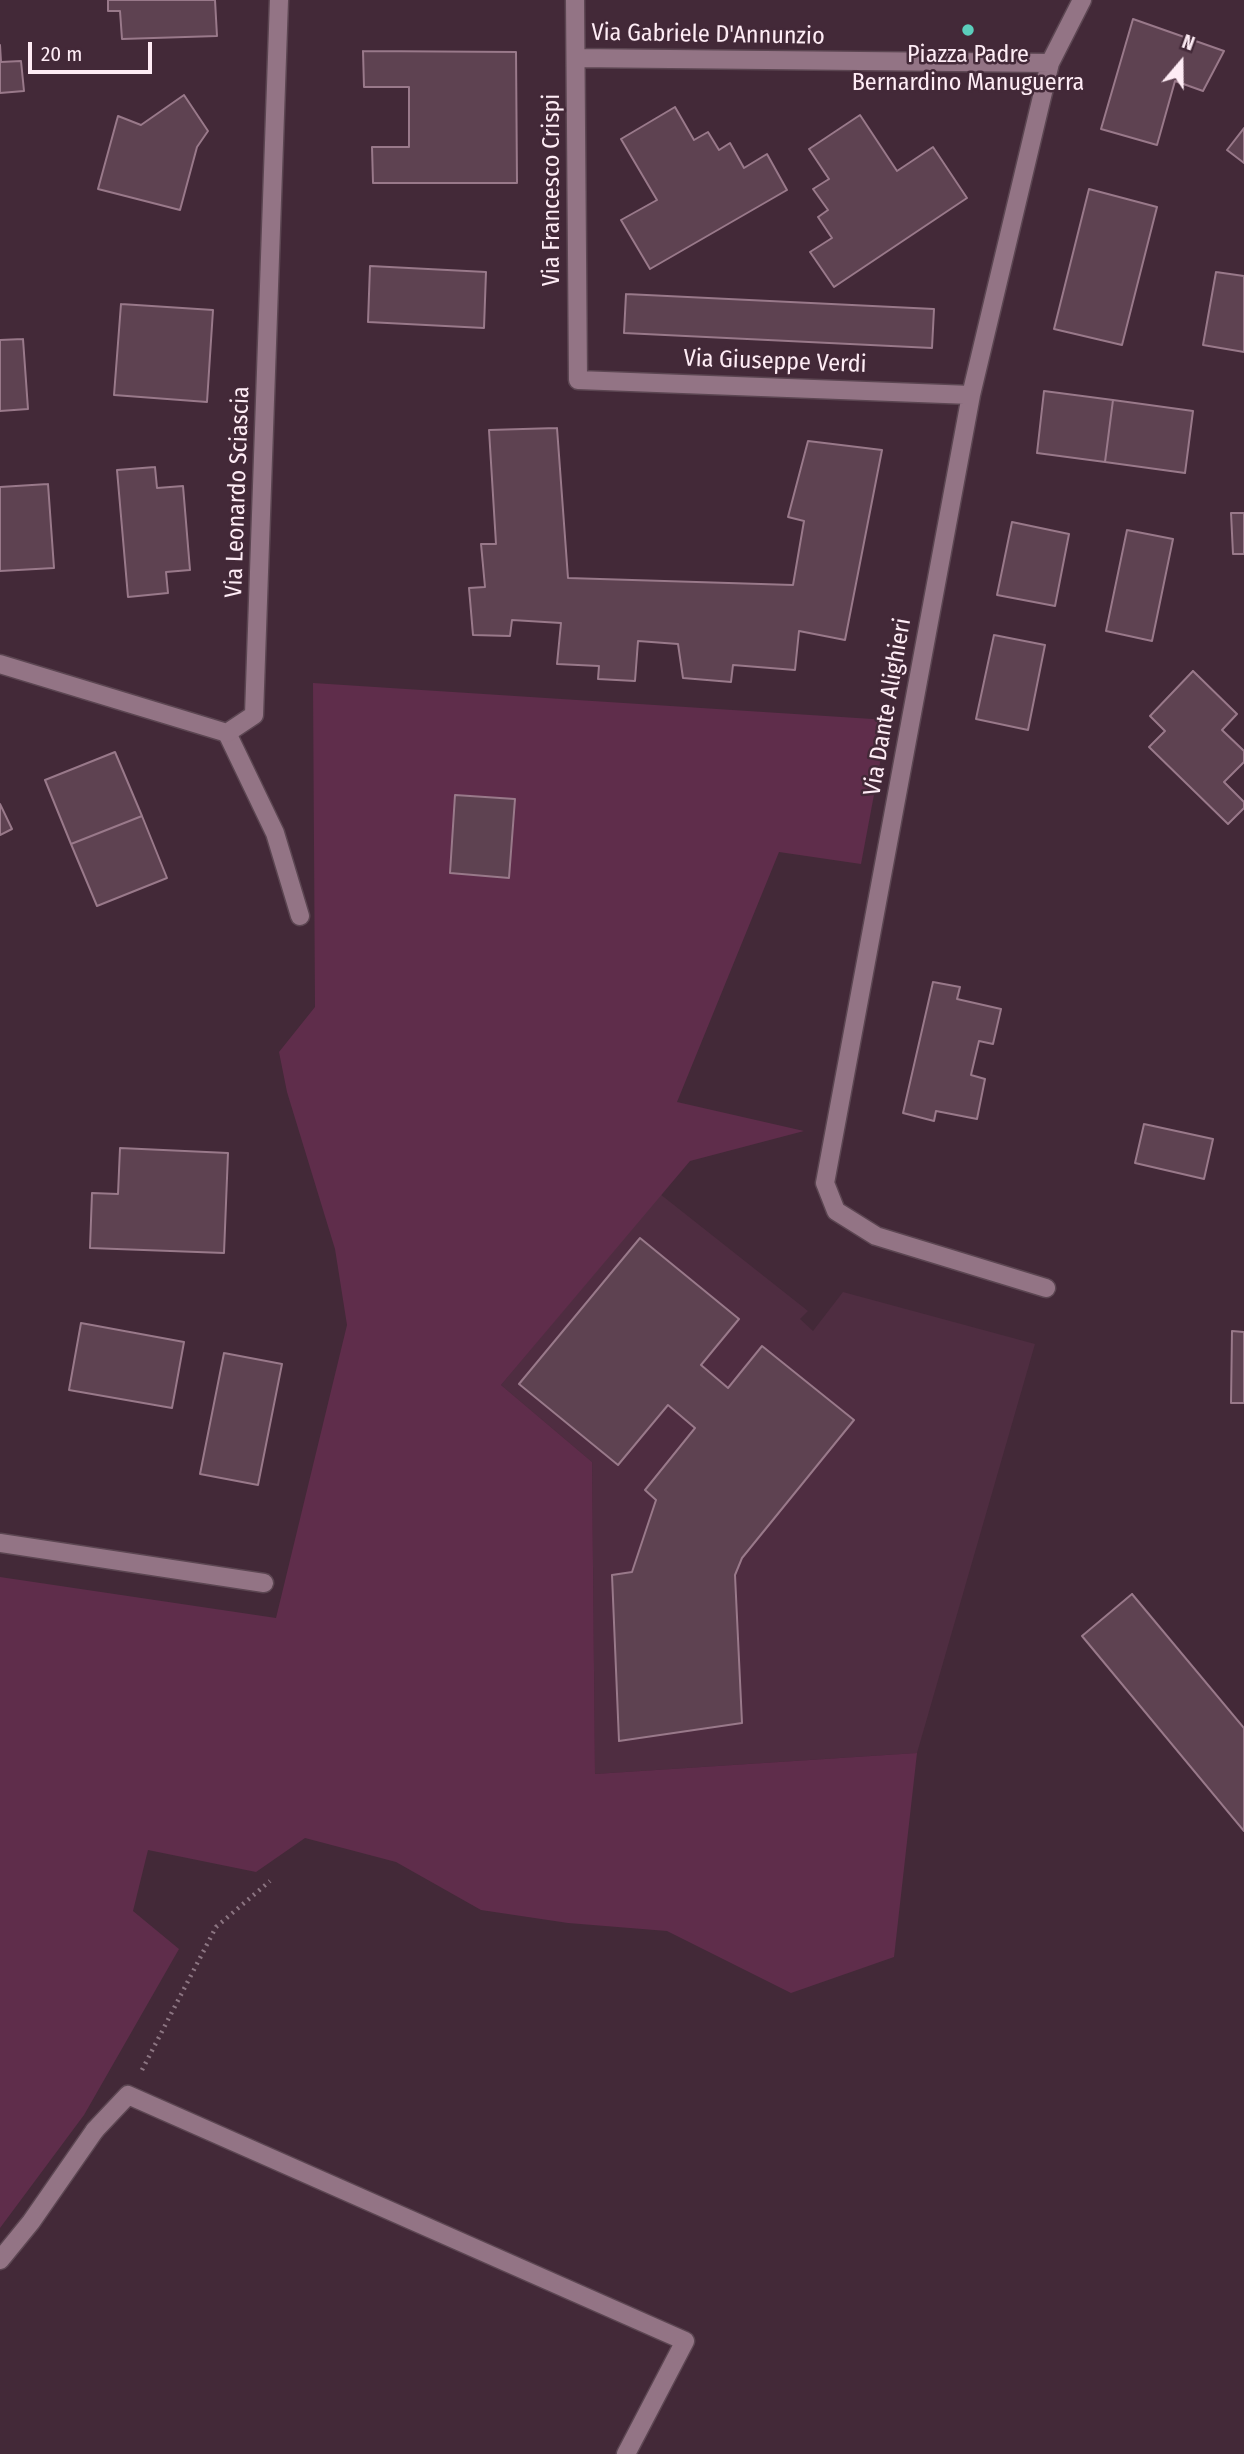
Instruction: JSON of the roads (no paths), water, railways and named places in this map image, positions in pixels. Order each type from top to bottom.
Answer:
[{"type":"street","name":"Via Leonardo Sciascia","points":[[227,733],[254,715],[279,0]]},
{"type":"street","name":"Via Francesco Crispi","points":[[575,0],[578,380]]},
{"type":"street","name":"Via Dante Alighieri","points":[[1046,1288],[876,1236],[836,1211],[825,1183],[971,395],[1050,63],[1082,0]]},
{"type":"street","name":"Via Gabriele D'Annunzio","points":[[576,58],[1050,63]]},
{"type":"street","name":"Via Giuseppe Verdi","points":[[578,380],[971,395]]},
{"type":"street","points":[[0,664],[227,733],[275,832],[300,916]]},
{"type":"street","points":[[0,1543],[264,1583]]},
{"type":"street","points":[[0,2260],[31,2222],[94,2130],[128,2095],[685,2341],[626,2454]]},
{"type":"place","name":"Piazza Padre Bernardino Manuguerra","points":[[968,30]]}]
